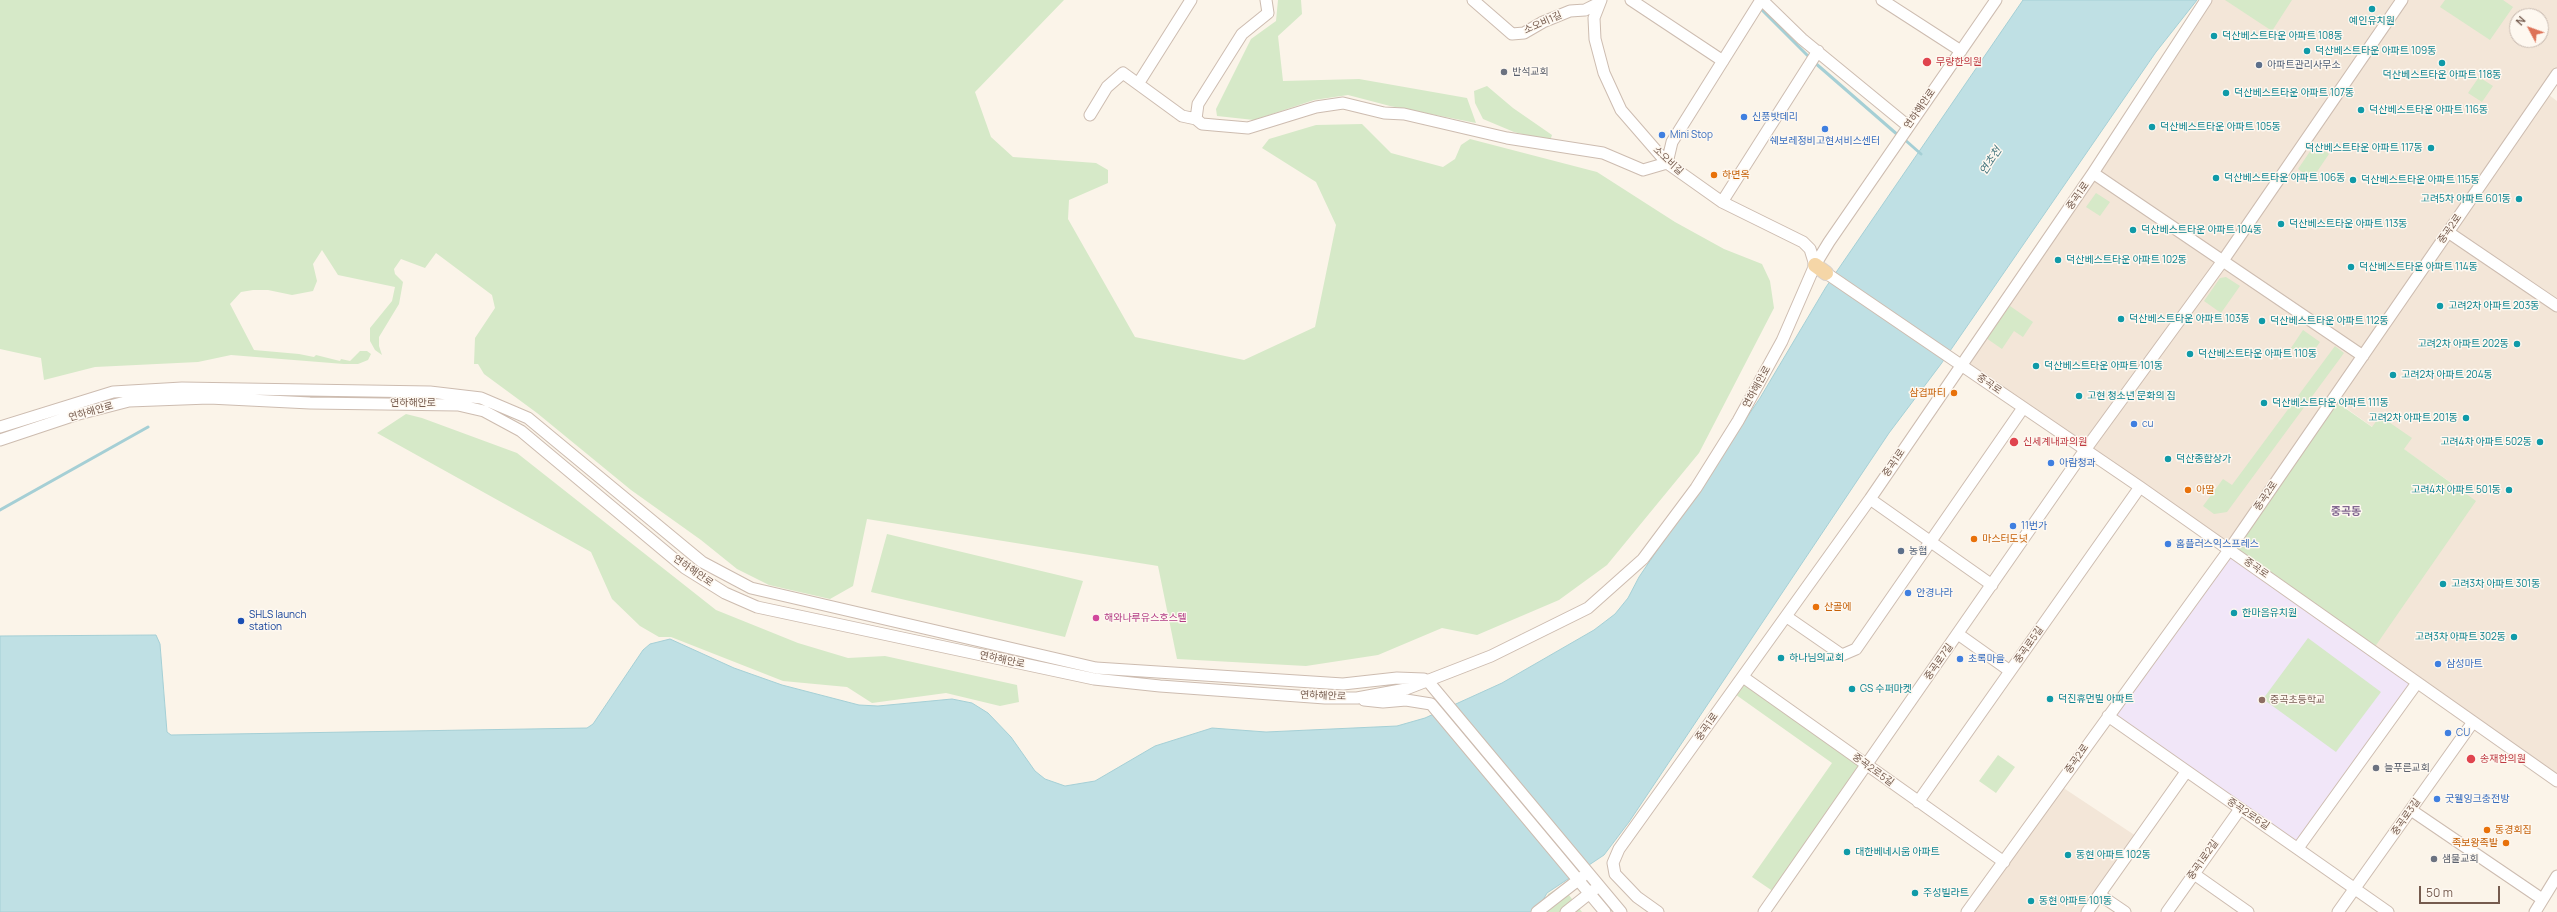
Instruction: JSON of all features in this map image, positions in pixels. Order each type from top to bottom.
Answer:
[{"type":"street","points":[[1138,84],[1191,0]]},
{"type":"street","points":[[1196,120],[1198,104],[1238,40],[1268,13],[1266,0]]},
{"type":"street","name":"소오비1길","points":[[1473,0],[1512,34],[1524,33],[1544,22],[1570,11],[1585,10],[1600,2]]},
{"type":"street","points":[[1631,0],[1723,61]]},
{"type":"street","points":[[1090,115],[1107,87],[1123,73],[1182,116],[1196,120],[1202,124],[1248,128],[1316,107],[1343,103],[1384,113],[1404,114],[1507,138],[1603,152],[1643,170],[1667,163],[1672,142],[1761,0],[1818,51],[1908,126]]},
{"type":"street","points":[[1882,0],[1961,51]]},
{"type":"street","name":"연하해안로","points":[[0,440],[75,416],[129,402],[210,398],[310,403],[458,405],[484,411],[522,430],[685,568],[725,593],[757,607],[1094,679],[1160,686],[1325,698],[1357,698],[1406,689],[1491,656],[1588,608],[1643,559],[1696,488],[1738,421],[1820,269],[1896,144],[1996,0]]},
{"type":"street","name":"중곡1로","points":[[1658,912],[1627,887],[1615,874],[1613,863],[1619,849],[1870,499],[1957,362],[2093,173],[2206,0]]},
{"type":"street","name":"중곡로7길","points":[[1764,912],[1867,766],[2085,450],[2222,262],[2402,0]]},
{"type":"street","name":"소오비길","points":[[1600,2],[1594,18],[1595,39],[1604,73],[1621,110],[1667,163],[1722,202],[1803,242],[1810,250],[1820,269]]},
{"type":"street","points":[[1722,202],[1805,69],[1818,51]]},
{"type":"street","name":"중곡2로","points":[[1967,912],[2229,550],[2557,74]]},
{"type":"street","points":[[2093,173],[2222,262],[2363,356]]},
{"type":"street","points":[[2448,232],[2557,306]]},
{"type":"street","name":"중곡로","points":[[1820,269],[2140,487],[2557,781]]},
{"type":"street","name":"연하해안로","points":[[0,426],[113,392],[182,388],[430,392],[482,398],[528,418],[702,562],[751,588],[1096,668],[1343,684],[1397,678],[1427,680]]},
{"type":"street","points":[[1787,616],[1842,655],[1856,649],[2023,408]]},
{"type":"street","name":"중곡로5길","points":[[1918,802],[2140,487]]},
{"type":"street","points":[[1870,499],[1992,585]]},
{"type":"street","points":[[1958,634],[2010,671]]},
{"type":"street","name":"중곡2로5길","points":[[1743,677],[2004,862]]},
{"type":"street","points":[[1427,680],[1621,912]]},
{"type":"street","points":[[2298,848],[2417,683]]},
{"type":"street","points":[[1357,698],[1383,702],[1406,700],[1429,702],[1605,912]]},
{"type":"street","name":"중곡2로6길","points":[[2108,716],[2388,912]]},
{"type":"street","name":"중곡로3길","points":[[2338,912],[2472,722]]},
{"type":"street","points":[[2087,912],[2186,772]]},
{"type":"street","name":"중곡1로2길","points":[[2167,912],[2240,809]]},
{"type":"street","points":[[2411,810],[2542,899]]},
{"type":"street","points":[[1537,912],[1589,872]]},
{"type":"street","points":[[2194,874],[2248,912]]},
{"type":"street","points":[[2535,912],[2557,876]]},
{"type":"street","points":[[1566,912],[1600,886]]},
{"type":"street","points":[[2100,895],[2125,912]]},
{"type":"shaded area","points":[[2206,0],[2557,0],[2557,74],[2545,92],[2557,101],[2557,781],[2372,651],[2457,487],[2333,399],[2229,550],[1961,365]]},
{"type":"shaded area","name":"중곡초등학교","points":[[2229,550],[2417,683],[2298,848],[2108,716]]},
{"type":"shaded area","points":[[2059,785],[2139,838],[2087,912],[1967,912]]},
{"type":"green space","points":[[0,0],[1064,0],[975,92],[991,137],[1013,157],[1096,163],[1108,170],[1108,183],[1069,200],[1068,219],[1135,337],[1244,360],[1315,327],[1336,225],[1316,182],[1262,148],[1269,139],[1316,125],[1362,124],[1391,153],[1443,167],[1455,159],[1461,145],[1470,139],[1597,172],[1675,222],[1724,249],[1762,264],[1770,281],[1774,308],[1699,453],[1607,565],[1559,600],[1477,635],[1442,628],[1378,655],[1306,666],[1177,659],[1158,566],[867,519],[853,586],[830,599],[769,585],[737,569],[701,540],[631,490],[537,413],[484,374],[478,364],[474,364],[475,338],[495,308],[492,295],[436,253],[425,268],[401,259],[394,269],[395,274],[403,282],[399,304],[379,337],[379,346],[382,355],[375,350],[370,341],[370,328],[392,301],[395,287],[338,275],[322,250],[313,264],[317,281],[313,291],[292,295],[268,290],[253,290],[241,292],[230,304],[254,350],[299,354],[314,357],[316,355],[340,361],[341,359],[350,361],[360,351],[367,351],[371,354],[368,360],[358,364],[231,355],[198,362],[95,367],[44,380],[41,358],[0,349]]},
{"type":"green space","points":[[1278,0],[1301,0],[1302,14],[1278,36],[1283,81],[1359,79],[1467,98],[1476,123],[1390,106],[1348,95],[1314,100],[1254,120],[1217,116],[1216,109],[1251,39],[1276,21]]},
{"type":"green space","points":[[2225,0],[2292,0],[2272,31]]},
{"type":"green space","points":[[2445,0],[2503,0],[2513,7],[2509,8],[2509,13],[2490,40],[2440,7]]},
{"type":"green space","points":[[2479,77],[2493,86],[2482,102],[2468,93]]},
{"type":"green space","points":[[1487,86],[1513,108],[1552,135],[1550,141],[1514,132],[1483,119],[1475,103],[1474,91]]},
{"type":"green space","points":[[2315,144],[2329,154],[2312,179],[2298,169]]},
{"type":"green space","points":[[2096,193],[2110,202],[2100,216],[2086,207]]},
{"type":"green space","points":[[2226,277],[2240,286],[2221,313],[2204,301],[2220,278]]},
{"type":"green space","points":[[2010,306],[2033,322],[2023,337],[2014,331],[2002,349],[1986,338]]},
{"type":"green space","points":[[2303,330],[2320,342],[2308,359],[2291,348]]},
{"type":"green space","points":[[2335,346],[2344,353],[2227,512],[2214,514],[2203,506],[2223,479],[2232,485]]},
{"type":"green space","points":[[2332,399],[2372,427],[2380,416],[2412,438],[2404,449],[2476,501],[2372,651],[2229,550]]},
{"type":"green space","points":[[406,414],[422,418],[517,453],[716,610],[798,643],[848,658],[885,656],[1017,685],[1019,702],[1000,706],[946,693],[872,703],[847,687],[783,681],[671,637],[659,637],[640,626],[612,599],[591,552],[377,433]]},
{"type":"green space","points":[[887,534],[1083,581],[1065,637],[871,592]]},
{"type":"green space","points":[[2308,638],[2381,692],[2336,752],[2263,699]]},
{"type":"green space","points":[[1743,677],[1867,766],[1777,894],[1752,877],[1832,763],[1732,692]]},
{"type":"green space","points":[[1998,755],[2015,767],[1996,793],[1979,781]]},
{"type":"green space","points":[[1562,886],[1582,912],[1544,912],[1548,894]]},
{"type":"water","name":"연초천","points":[[2023,0],[2197,0],[2156,52],[1941,364],[1889,433],[1629,822],[1604,855],[1547,893],[1543,900],[1541,912],[0,912],[0,636],[156,635],[160,644],[167,732],[171,735],[587,728],[593,724],[643,650],[650,644],[670,639],[734,668],[782,685],[859,705],[878,706],[952,699],[972,703],[988,713],[1011,737],[1035,771],[1045,779],[1065,786],[1095,781],[1155,746],[1212,728],[1266,732],[1397,726],[1425,718],[1502,683],[1594,630],[1615,614],[1628,598],[1639,577],[1760,398],[1826,287]]},
{"type":"waterway","points":[[1759,7],[1810,58]]},
{"type":"waterway","points":[[1814,62],[1899,136]]},
{"type":"waterway","points":[[1904,139],[1921,154]]},
{"type":"waterway","points":[[0,510],[148,427]]},
{"type":"place","name":"예인유치원","points":[[2372,9]]},
{"type":"place","name":"덕산베스트타운 아파트 108동","points":[[2214,36]]},
{"type":"place","name":"덕산베스트타운 아파트 109동","points":[[2307,51]]},
{"type":"place","name":"무량한의원","points":[[1927,62]]},
{"type":"place","name":"덕산베스트타운 아파트 118동","points":[[2442,63]]},
{"type":"place","name":"아파트관리사무소","points":[[2259,65]]},
{"type":"place","name":"반석교회","points":[[1504,72]]},
{"type":"place","name":"덕산베스트타운 아파트 107동","points":[[2226,93]]},
{"type":"place","name":"덕산베스트타운 아파트 116동","points":[[2361,110]]},
{"type":"place","name":"신풍밧데리","points":[[1744,117]]},
{"type":"place","name":"덕산베스트타운 아파트 105동","points":[[2152,127]]},
{"type":"place","name":"쉐보레정비고현서비스센터","points":[[1825,129]]},
{"type":"place","name":"Mini Stop","points":[[1662,135]]},
{"type":"place","name":"덕산베스트타운 아파트 117동","points":[[2431,148]]},
{"type":"place","name":"하면옥","points":[[1714,175]]},
{"type":"place","name":"덕산베스트타운 아파트 106동","points":[[2216,178]]},
{"type":"place","name":"덕산베스트타운 아파트 115동","points":[[2353,180]]},
{"type":"place","name":"고려5차 아파트 601동","points":[[2519,199]]},
{"type":"place","name":"덕산베스트타운 아파트 113동","points":[[2281,224]]},
{"type":"place","name":"덕산베스트타운 아파트 104동","points":[[2133,230]]},
{"type":"place","name":"덕산베스트타운 아파트 102동","points":[[2058,260]]},
{"type":"place","name":"덕산베스트타운 아파트 114동","points":[[2351,267]]},
{"type":"place","name":"고려2차 아파트 203동","points":[[2440,306]]},
{"type":"place","name":"덕산베스트타운 아파트 103동","points":[[2121,319]]},
{"type":"place","name":"덕산베스트타운 아파트 112동","points":[[2262,321]]},
{"type":"place","name":"고려2차 아파트 202동","points":[[2517,344]]},
{"type":"place","name":"덕산베스트타운 아파트 110동","points":[[2190,354]]},
{"type":"place","name":"덕산베스트타운 아파트 101동","points":[[2036,366]]},
{"type":"place","name":"고려2차 아파트 204동","points":[[2393,375]]},
{"type":"place","name":"삼겹파티","points":[[1954,393]]},
{"type":"place","name":"고현 청소년 문화의 집","points":[[2079,396]]},
{"type":"place","name":"덕산베스트타운 아파트 111동","points":[[2264,403]]},
{"type":"place","name":"고려2차 아파트 201동","points":[[2466,418]]},
{"type":"place","name":"cu","points":[[2134,424]]},
{"type":"place","name":"신세계내과의원","points":[[2014,442]]},
{"type":"place","name":"고려4차 아파트 502동","points":[[2540,442]]},
{"type":"place","name":"덕산종합상가","points":[[2168,459]]},
{"type":"place","name":"아람청과","points":[[2051,463]]},
{"type":"place","name":"아딸","points":[[2188,490]]},
{"type":"place","name":"고려4차 아파트 501동","points":[[2509,490]]},
{"type":"place","name":"11번가","points":[[2013,526]]},
{"type":"place","name":"마스터도넛","points":[[1974,539]]},
{"type":"place","name":"홈플러스익스프레스","points":[[2168,544]]},
{"type":"place","name":"농협","points":[[1901,551]]},
{"type":"place","name":"고려3차 아파트 301동","points":[[2443,584]]},
{"type":"place","name":"안경나라","points":[[1908,593]]},
{"type":"place","name":"산골에","points":[[1816,607]]},
{"type":"place","name":"한마음유치원","points":[[2234,613]]},
{"type":"place","name":"해와나루유스호스텔","points":[[1096,618]]},
{"type":"place","name":"SHLS launch station","points":[[241,621]]},
{"type":"place","name":"고려3차 아파트 302동","points":[[2514,637]]},
{"type":"place","name":"하나님의교회","points":[[1781,658]]},
{"type":"place","name":"초록마을","points":[[1960,659]]},
{"type":"place","name":"삼성마트","points":[[2438,664]]},
{"type":"place","name":"GS 수퍼마켓","points":[[1852,689]]},
{"type":"place","name":"덕진휴먼빌 아파트","points":[[2050,699]]},
{"type":"place","name":"중곡초등학교","points":[[2262,700]]},
{"type":"place","name":"CU","points":[[2448,733]]},
{"type":"place","name":"송재한의원","points":[[2471,759]]},
{"type":"place","name":"늘푸른교회","points":[[2376,768]]},
{"type":"place","name":"굿웰잉크충전방","points":[[2437,799]]},
{"type":"place","name":"동경회집","points":[[2487,830]]},
{"type":"place","name":"족보왕족발","points":[[2506,843]]},
{"type":"place","name":"대한베네시움 아파트","points":[[1847,852]]},
{"type":"place","name":"동현 아파트 102동","points":[[2068,855]]},
{"type":"place","name":"샘물교회","points":[[2434,859]]},
{"type":"place","name":"주성빌라트","points":[[1915,893]]},
{"type":"place","name":"동현 아파트 101동","points":[[2031,901]]},
{"type":"district","name":"중곡동","points":[[2346,512]]}]
